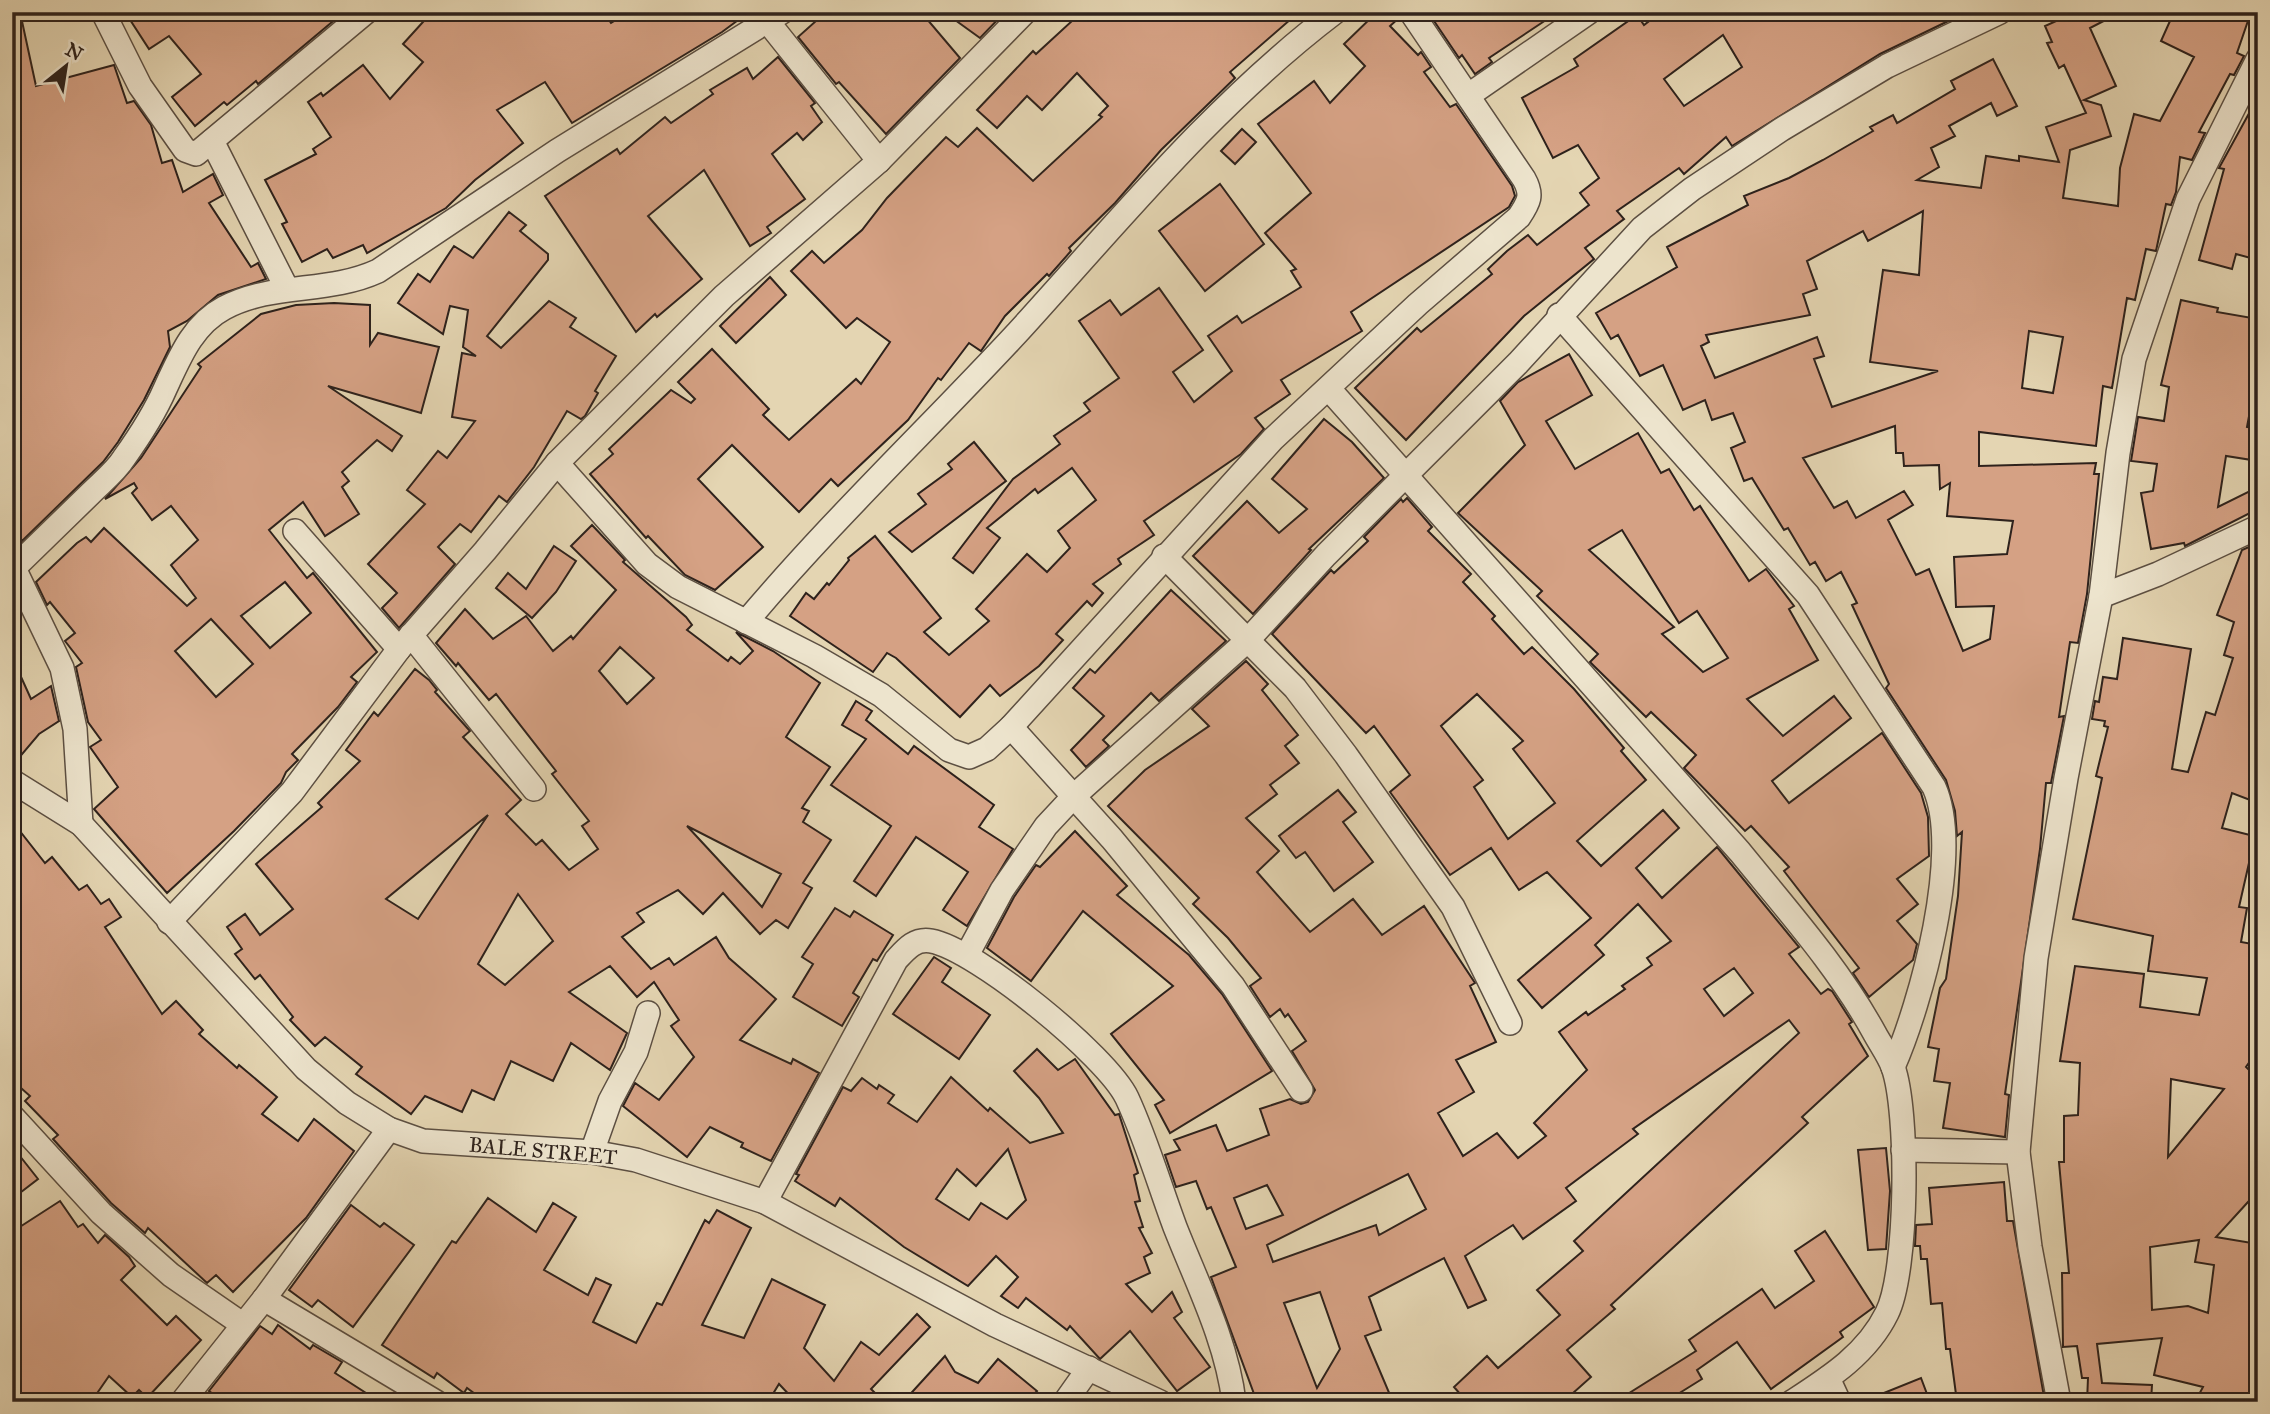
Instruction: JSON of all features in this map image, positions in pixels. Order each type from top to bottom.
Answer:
[{"type":"street","points":[[103,12],[140,86],[185,150],[196,154],[366,12]]},
{"type":"street","points":[[169,922],[292,792],[405,642],[485,551],[556,463],[724,296],[879,161],[1025,12]]},
{"type":"street","points":[[746,622],[827,529],[935,421],[1222,108],[1335,12]]},
{"type":"street","points":[[556,463],[647,564],[678,587],[881,695],[949,750],[969,757],[987,749],[1011,727],[1273,439],[1418,304],[1519,217],[1529,202],[1530,190],[1524,178],[1411,12]]},
{"type":"street","points":[[1469,95],[1589,12]]},
{"type":"street","points":[[967,955],[1002,890],[1046,827],[1074,796],[1248,640],[1326,555],[1518,363],[1559,315],[1642,228],[1692,189],[1782,129],[1887,66],[2000,12]]},
{"type":"street","points":[[81,824],[75,729],[62,668],[13,566],[123,461],[165,390],[177,359],[199,328],[220,310],[252,295],[287,289],[329,287],[355,282],[378,271],[557,150],[775,17],[879,161]]},
{"type":"street","points":[[2059,1402],[2030,1247],[2018,1152],[2036,958],[2101,596],[2118,453],[2134,359],[2188,199],[2258,59]]},
{"type":"street","points":[[212,141],[287,289]]},
{"type":"street","points":[[1559,315],[1808,595],[1938,796],[1944,824],[1938,905],[1909,1031],[1893,1067]]},
{"type":"street","points":[[1329,389],[1521,602],[1740,852],[1802,928],[1861,1009],[1893,1067],[1903,1150],[1899,1274],[1888,1311],[1872,1339],[1828,1378],[1792,1402]]},
{"type":"street","points":[[2101,596],[2158,575],[2258,527]]},
{"type":"street","points":[[295,531],[405,642],[534,789]]},
{"type":"street","points":[[1164,556],[1295,688],[1393,819],[1453,908],[1510,1023]]},
{"type":"street","points":[[1011,727],[1074,796],[1233,986],[1301,1090]]},
{"type":"street","name":"BALE STREET","points":[[12,781],[81,824],[306,1069],[347,1103],[389,1129],[423,1141],[592,1152],[636,1160],[765,1202],[995,1325],[1160,1402]]},
{"type":"street","points":[[765,1202],[896,960],[910,945],[929,940],[967,955],[1085,1045],[1126,1096],[1206,1305],[1232,1379],[1234,1402]]},
{"type":"street","points":[[592,1152],[610,1101],[636,1052],[648,1013]]},
{"type":"street","points":[[12,1116],[101,1213],[171,1275],[242,1324]]},
{"type":"street","points":[[182,1402],[242,1324],[264,1300],[389,1129]]},
{"type":"street","points":[[1903,1150],[2018,1152]]},
{"type":"street","points":[[264,1300],[436,1402]]},
{"type":"street","points":[[1065,1402],[1088,1368]]},
{"type":"street","points":[[1828,1378],[1839,1402]]},
{"type":"building","points":[[12,12],[20,12],[36,86],[114,65],[127,103],[134,101],[151,125],[162,163],[172,160],[183,192],[213,174],[223,195],[209,203],[251,267],[258,263],[266,279],[218,295],[187,321],[168,331],[170,347],[144,400],[118,442],[103,462],[22,541],[12,523]]},
{"type":"building","points":[[125,12],[344,12],[258,84],[256,81],[227,105],[224,102],[195,126],[172,97],[201,74],[169,36],[149,49]]},
{"type":"building","points":[[432,12],[604,12],[611,23],[629,12],[749,12],[722,32],[572,123],[545,82],[497,110],[523,143],[475,180],[446,208],[367,253],[363,245],[333,258],[327,249],[302,262],[282,224],[287,222],[265,180],[316,154],[313,149],[331,137],[308,102],[321,93],[323,96],[363,65],[390,99],[423,62],[403,44]]},
{"type":"building","points":[[826,12],[921,12],[960,58],[886,134],[839,82],[836,84],[798,37]]},
{"type":"building","points":[[944,12],[1005,12],[980,38]]},
{"type":"building","points":[[1065,12],[1299,12],[1230,72],[1235,78],[1161,150],[1115,203],[1069,248],[1071,251],[1049,276],[1047,274],[1005,316],[981,351],[969,343],[941,380],[938,378],[908,420],[838,486],[831,479],[799,512],[732,445],[698,479],[763,547],[715,590],[685,575],[648,536],[646,538],[590,474],[613,454],[609,449],[671,390],[691,403],[695,399],[678,382],[712,349],[769,409],[763,415],[789,440],[856,379],[861,384],[890,342],[857,318],[846,328],[791,271],[812,251],[824,263],[862,230],[887,198],[946,137],[958,147],[977,128],[1033,181],[1102,117],[1099,115],[1108,106],[1077,73],[1042,110],[1027,96],[997,128],[977,110],[1033,51],[1036,54],[1072,21]]},
{"type":"building","points":[[1377,12],[1397,12],[1399,18],[1390,26],[1418,55],[1421,52],[1431,67],[1424,72],[1450,107],[1456,104],[1512,186],[1515,196],[1509,207],[1351,312],[1362,331],[1281,380],[1290,394],[1255,418],[1264,429],[1241,454],[1144,521],[1154,535],[1118,559],[1121,564],[1093,584],[1103,593],[1092,606],[1087,601],[1056,634],[1063,640],[1039,666],[1000,696],[990,685],[960,717],[896,658],[887,653],[873,672],[790,616],[806,593],[814,599],[827,583],[829,585],[848,558],[875,536],[941,618],[924,632],[949,655],[989,621],[976,609],[1027,554],[1047,572],[1070,548],[1058,531],[1096,500],[1072,468],[1038,493],[1035,489],[987,528],[1000,538],[973,573],[953,558],[1013,479],[1060,444],[1054,436],[1090,411],[1084,403],[1119,378],[1079,321],[1110,300],[1121,315],[1159,288],[1203,350],[1173,372],[1194,402],[1232,371],[1208,336],[1237,316],[1242,323],[1301,287],[1291,271],[1296,269],[1265,233],[1311,193],[1258,124],[1314,81],[1330,103],[1365,66],[1344,44]]},
{"type":"building","points":[[1428,12],[1558,12],[1489,58],[1492,62],[1475,74],[1462,55],[1459,58]]},
{"type":"building","points":[[1661,12],[1967,12],[1880,54],[1732,146],[1726,137],[1684,174],[1679,168],[1617,211],[1624,219],[1585,248],[1594,259],[1524,316],[1406,440],[1355,388],[1417,328],[1421,332],[1492,274],[1488,269],[1507,251],[1528,235],[1537,245],[1589,205],[1580,193],[1599,178],[1578,145],[1553,158],[1522,98],[1578,66],[1574,59],[1637,15],[1644,25]],"holes":[[[1723,35],[1742,67],[1684,106],[1664,79]]]},
{"type":"building","points":[[2076,12],[2121,12],[2090,28],[2116,86],[2084,100],[2101,105],[2111,136],[2070,150],[2063,198],[2118,206],[2120,168],[2134,114],[2160,121],[2194,57],[2161,41],[2174,12],[2251,12],[2237,53],[2244,56],[2234,75],[2230,74],[2199,132],[2205,133],[2192,160],[2180,157],[2176,192],[2171,205],[2166,204],[2156,251],[2146,249],[2135,300],[2127,298],[2112,388],[2103,386],[2096,446],[1979,432],[1979,466],[2096,463],[2094,474],[2099,474],[2087,594],[2078,643],[2070,642],[2059,717],[2064,716],[2051,783],[2046,783],[2040,849],[2005,1094],[2009,1095],[2005,1137],[1943,1128],[1950,1083],[1934,1081],[1939,1049],[1928,1047],[1940,988],[1946,979],[1958,896],[1962,832],[1957,836],[1955,811],[1946,780],[1886,688],[1889,684],[1852,605],[1857,603],[1841,572],[1826,581],[1815,562],[1810,565],[1788,528],[1784,530],[1752,478],[1744,481],[1731,448],[1745,442],[1733,413],[1712,420],[1705,400],[1683,410],[1663,365],[1640,376],[1618,335],[1611,339],[1596,313],[1677,267],[1667,247],[1748,205],[1744,196],[1789,178],[1823,160],[1873,131],[1870,127],[1893,115],[1897,123],[1955,89],[1951,81],[1993,59],[2017,106],[1997,116],[1991,103],[1949,126],[1955,136],[1931,148],[1939,167],[1917,180],[1981,188],[1986,156],[2019,161],[2019,156],[2059,162],[2046,127],[2086,113],[2064,65],[2059,68],[2047,43],[2052,42],[2045,26]],"holes":[[[1923,211],[1919,275],[1883,270],[1870,362],[1938,371],[1832,407],[1814,359],[1824,356],[1817,337],[1715,378],[1701,346],[1709,342],[1706,335],[1810,315],[1803,294],[1817,289],[1807,261],[1863,231],[1868,241]],[[2029,331],[2063,337],[2053,393],[2022,388]],[[1895,426],[1896,453],[1903,453],[1904,466],[1939,465],[1940,489],[1950,483],[1947,516],[2013,521],[2007,554],[1954,557],[1956,607],[1994,606],[1990,639],[1963,651],[1929,569],[1916,575],[1888,520],[1913,505],[1904,491],[1856,518],[1847,501],[1834,508],[1803,458]]]},
{"type":"building","points":[[778,57],[815,103],[811,106],[822,122],[803,140],[797,133],[772,154],[805,199],[767,227],[771,233],[750,246],[704,170],[648,216],[702,279],[657,317],[655,314],[636,332],[545,196],[617,149],[620,154],[665,117],[671,123],[713,94],[710,90],[747,68],[753,79]]},
{"type":"building","points":[[2258,97],[2258,260],[2236,254],[2232,269],[2199,260],[2224,169],[2219,168]]},
{"type":"building","points":[[1242,129],[1256,142],[1235,164],[1221,151]]},
{"type":"building","points":[[1220,184],[1264,244],[1205,291],[1159,231]]},
{"type":"building","points":[[509,212],[526,225],[520,231],[548,254],[548,260],[487,336],[501,348],[549,301],[576,318],[570,327],[616,356],[595,391],[598,393],[585,416],[581,419],[567,411],[534,467],[507,502],[499,496],[471,532],[460,524],[438,547],[455,564],[399,628],[382,608],[397,593],[368,564],[425,504],[407,490],[438,451],[447,458],[475,421],[452,417],[462,353],[476,356],[463,347],[468,310],[450,306],[443,334],[398,303],[418,274],[430,282],[454,246],[473,258]]},
{"type":"building","points":[[770,277],[786,295],[736,343],[720,326]]},
{"type":"building","points":[[2181,300],[2218,308],[2217,312],[2258,319],[2258,368],[2247,427],[2258,429],[2258,461],[2226,456],[2218,507],[2258,487],[2258,509],[2185,546],[2184,543],[2151,549],[2141,493],[2153,491],[2157,464],[2131,461],[2138,417],[2164,421],[2169,387],[2161,385]]},
{"type":"building","points":[[296,305],[370,305],[370,345],[378,333],[439,347],[421,413],[328,386],[402,436],[392,451],[377,440],[342,472],[349,481],[342,487],[359,514],[325,536],[303,502],[269,530],[307,578],[313,573],[377,652],[351,677],[357,682],[338,707],[292,754],[298,760],[286,772],[281,783],[167,893],[94,809],[118,787],[90,747],[101,740],[88,722],[76,667],[82,663],[65,641],[75,633],[50,602],[47,605],[36,582],[77,543],[86,537],[91,542],[104,528],[187,606],[196,598],[171,565],[198,540],[171,506],[152,520],[132,493],[137,488],[134,483],[105,499],[141,458],[201,367],[198,364],[261,314]],"holes":[[[285,582],[311,613],[270,648],[241,616]],[[211,619],[253,664],[216,697],[175,651]]]},
{"type":"building","points":[[1569,354],[1592,395],[1546,421],[1575,469],[1638,433],[1661,473],[1669,469],[1694,510],[1700,506],[1749,581],[1766,569],[1794,606],[1789,609],[1818,660],[1747,699],[1783,736],[1834,696],[1851,718],[1772,781],[1789,803],[1882,733],[1921,793],[1928,817],[1929,856],[1897,879],[1918,904],[1897,921],[1917,944],[1913,960],[1869,997],[1853,973],[1859,968],[1784,871],[1789,867],[1751,826],[1745,831],[1684,768],[1696,755],[1651,712],[1646,717],[1590,662],[1598,654],[1537,596],[1542,591],[1458,513],[1525,445],[1500,401],[1518,382]],"holes":[[[1622,530],[1679,623],[1697,611],[1728,658],[1703,672],[1662,634],[1674,627],[1589,550]]]},
{"type":"building","points":[[1324,419],[1352,442],[1384,478],[1309,549],[1311,550],[1253,614],[1193,556],[1247,501],[1279,533],[1307,509],[1272,479]]},
{"type":"building","points":[[974,442],[1006,481],[912,552],[889,532],[926,504],[918,494],[952,469],[948,464]]},
{"type":"building","points":[[1407,498],[1432,527],[1428,531],[1471,574],[1463,582],[1495,616],[1492,619],[1524,654],[1532,647],[1574,689],[1624,748],[1621,751],[1646,780],[1577,841],[1601,866],[1663,810],[1679,828],[1636,868],[1662,898],[1717,847],[1799,947],[1789,954],[1821,994],[1828,989],[1832,991],[1852,1022],[1849,1024],[1868,1056],[1802,1117],[1808,1123],[1611,1305],[1615,1309],[1567,1350],[1591,1377],[1563,1402],[1467,1402],[1454,1387],[1487,1356],[1498,1368],[1560,1315],[1537,1290],[1583,1251],[1574,1241],[1799,1033],[1789,1020],[1633,1129],[1638,1134],[1566,1188],[1576,1201],[1523,1239],[1513,1225],[1465,1256],[1486,1300],[1468,1308],[1444,1258],[1369,1297],[1381,1330],[1365,1336],[1393,1402],[1257,1402],[1211,1277],[1236,1267],[1211,1207],[1207,1209],[1196,1181],[1176,1187],[1165,1155],[1180,1150],[1174,1140],[1216,1125],[1227,1151],[1269,1135],[1260,1109],[1290,1099],[1301,1104],[1308,1102],[1315,1090],[1292,1051],[1306,1041],[1288,1014],[1285,1017],[1280,1009],[1270,1017],[1250,986],[1261,978],[1228,938],[1193,904],[1199,898],[1108,806],[1145,770],[1209,726],[1192,709],[1246,661],[1268,684],[1262,690],[1298,735],[1285,746],[1299,763],[1270,785],[1277,794],[1246,818],[1279,851],[1257,872],[1310,932],[1353,899],[1382,935],[1424,906],[1475,983],[1470,986],[1496,1042],[1456,1060],[1474,1092],[1438,1113],[1463,1156],[1497,1133],[1518,1158],[1546,1136],[1534,1123],[1587,1070],[1559,1032],[1625,989],[1622,986],[1652,965],[1647,958],[1671,941],[1638,904],[1595,945],[1604,955],[1542,1008],[1518,980],[1591,918],[1547,872],[1519,890],[1491,848],[1450,875],[1390,792],[1410,775],[1374,726],[1366,733],[1272,634],[1331,570],[1334,573],[1368,541],[1364,537],[1401,499],[1403,502]],"holes":[[[1477,694],[1523,741],[1513,749],[1555,803],[1508,839],[1474,787],[1483,780],[1441,726]],[[1734,968],[1753,993],[1724,1016],[1704,989]],[[1408,1174],[1426,1209],[1379,1235],[1376,1225],[1273,1262],[1267,1245]],[[1267,1185],[1283,1215],[1246,1229],[1234,1198]],[[1320,1292],[1340,1349],[1317,1388],[1284,1303]]]},
{"type":"building","points":[[592,525],[625,560],[623,562],[686,617],[692,625],[687,630],[728,661],[731,657],[740,664],[753,651],[736,632],[773,651],[820,683],[786,737],[830,767],[802,808],[809,811],[803,822],[831,840],[803,883],[812,888],[788,928],[776,920],[760,934],[723,893],[703,914],[678,890],[637,913],[644,922],[622,937],[651,969],[669,958],[674,965],[716,937],[729,958],[776,999],[740,1040],[791,1064],[793,1059],[819,1073],[771,1161],[741,1147],[743,1143],[710,1127],[687,1157],[623,1106],[635,1083],[659,1100],[694,1057],[671,1026],[679,1020],[654,982],[637,997],[610,966],[569,992],[627,1033],[610,1070],[571,1043],[553,1081],[511,1061],[494,1100],[472,1090],[462,1112],[425,1096],[411,1114],[356,1074],[362,1067],[325,1037],[315,1046],[290,1020],[293,1017],[260,975],[255,979],[235,954],[242,949],[227,927],[245,914],[260,935],[293,909],[256,864],[322,807],[318,803],[360,761],[346,750],[374,712],[378,716],[415,669],[429,680],[437,690],[435,692],[470,731],[463,737],[521,800],[506,814],[536,845],[542,840],[569,870],[598,849],[582,826],[589,821],[552,774],[556,771],[496,694],[489,700],[458,663],[456,666],[436,643],[465,609],[493,639],[526,616],[553,651],[571,636],[573,639],[616,590],[571,546]],"holes":[[[620,647],[654,678],[627,704],[599,671]],[[488,815],[418,919],[386,899]],[[687,826],[781,874],[762,907]],[[518,894],[553,941],[505,985],[478,964]]]},
{"type":"building","points":[[2258,543],[2258,803],[2232,793],[2222,828],[2258,837],[2258,865],[2249,863],[2239,907],[2247,908],[2241,942],[2258,945],[2258,1050],[2246,1067],[2258,1079],[2258,1191],[2216,1237],[2258,1244],[2258,1402],[2195,1402],[2203,1387],[2154,1375],[2162,1338],[2097,1344],[2102,1383],[2152,1385],[2151,1402],[2087,1402],[2088,1378],[2082,1378],[2077,1346],[2063,1347],[2062,1273],[2069,1273],[2059,1162],[2064,1162],[2064,1116],[2078,1115],[2080,1063],[2060,1061],[2075,966],[2144,974],[2140,1007],[2199,1015],[2207,978],[2148,971],[2153,936],[2073,919],[2102,778],[2096,776],[2108,727],[2104,726],[2105,721],[2092,719],[2095,701],[2099,702],[2103,677],[2117,679],[2123,638],[2191,649],[2172,769],[2188,772],[2206,712],[2215,715],[2233,658],[2224,655],[2234,622],[2217,615],[2242,550]],"holes":[[[2171,1079],[2224,1089],[2168,1157]],[[2199,1240],[2195,1262],[2214,1265],[2208,1313],[2188,1306],[2152,1310],[2150,1247]]]},
{"type":"building","points":[[554,546],[576,561],[556,592],[532,618],[496,588],[508,573],[526,589]]},
{"type":"building","points":[[1171,590],[1226,641],[1159,701],[1151,693],[1103,740],[1109,746],[1086,767],[1071,750],[1104,716],[1073,688],[1090,669],[1095,673]]},
{"type":"building","points":[[12,657],[31,699],[51,686],[59,721],[39,734],[12,766]]},
{"type":"building","points":[[856,701],[872,711],[866,720],[908,754],[914,746],[994,805],[979,827],[1013,849],[967,926],[943,910],[968,872],[916,837],[876,896],[854,881],[891,826],[831,785],[866,739],[842,725]]},
{"type":"building","points":[[1338,790],[1356,812],[1343,822],[1373,862],[1334,891],[1305,852],[1296,858],[1279,836]]},
{"type":"building","points":[[12,821],[45,863],[52,857],[79,890],[87,885],[101,904],[109,899],[121,917],[105,927],[162,1014],[176,1001],[203,1030],[199,1034],[237,1068],[239,1065],[277,1097],[262,1114],[298,1141],[314,1119],[354,1151],[306,1218],[233,1292],[216,1275],[207,1283],[148,1228],[145,1233],[111,1203],[53,1139],[58,1135],[25,1101],[30,1096],[12,1080]]},
{"type":"building","points":[[1075,831],[1127,886],[1117,895],[1189,955],[1222,994],[1272,1071],[1170,1133],[1155,1105],[1164,1100],[1111,1034],[1173,986],[1083,911],[1031,981],[987,948],[1014,897],[1036,865],[1040,867]]},
{"type":"building","points":[[835,908],[850,917],[854,911],[893,935],[877,961],[873,959],[853,993],[859,997],[842,1026],[793,997],[813,964],[802,957]]},
{"type":"building","points":[[934,957],[951,968],[942,982],[990,1015],[959,1059],[893,1014]]},
{"type":"building","points":[[1037,1049],[1058,1070],[1075,1059],[1115,1115],[1119,1114],[1138,1173],[1134,1175],[1140,1201],[1135,1202],[1143,1227],[1139,1228],[1152,1253],[1144,1257],[1150,1273],[1126,1284],[1152,1312],[1172,1292],[1182,1312],[1174,1318],[1210,1367],[1177,1391],[1130,1331],[1100,1359],[1070,1326],[1067,1330],[1026,1298],[1018,1308],[1001,1296],[1018,1277],[996,1256],[968,1286],[904,1247],[840,1198],[835,1206],[795,1181],[799,1175],[796,1174],[843,1087],[851,1091],[862,1078],[877,1089],[879,1085],[894,1095],[888,1103],[917,1122],[951,1077],[988,1111],[990,1108],[1030,1143],[1063,1133],[1039,1098],[1014,1071]],"holes":[[[1008,1149],[1026,1200],[1007,1219],[981,1203],[969,1220],[936,1199],[957,1169],[976,1186]]]},
{"type":"building","points":[[12,1146],[38,1179],[12,1199]]},
{"type":"building","points":[[1886,1148],[1890,1191],[1886,1249],[1868,1250],[1858,1150]]},
{"type":"building","points":[[2004,1182],[2007,1221],[2013,1221],[2045,1402],[1957,1402],[1950,1349],[1946,1349],[1942,1303],[1931,1304],[1927,1259],[1921,1259],[1920,1246],[1915,1246],[1916,1225],[1932,1224],[1929,1188]]},
{"type":"building","points":[[488,1198],[536,1232],[553,1203],[576,1217],[544,1270],[588,1295],[596,1278],[611,1285],[593,1322],[636,1343],[657,1303],[662,1305],[705,1220],[709,1223],[717,1210],[751,1228],[702,1325],[744,1338],[772,1279],[825,1305],[804,1348],[834,1381],[861,1342],[879,1355],[917,1314],[930,1327],[871,1389],[884,1402],[796,1402],[779,1384],[768,1402],[486,1402],[467,1388],[464,1393],[437,1373],[434,1378],[382,1345],[452,1241],[456,1243]]},
{"type":"building","points":[[60,1201],[78,1227],[83,1224],[98,1243],[105,1235],[129,1257],[135,1266],[121,1280],[167,1325],[176,1316],[201,1340],[147,1398],[139,1390],[132,1397],[109,1376],[91,1402],[12,1402],[12,1349],[20,1339],[12,1332],[12,1232]]},
{"type":"building","points":[[351,1205],[380,1227],[384,1223],[414,1245],[353,1327],[318,1300],[312,1307],[289,1290]]},
{"type":"building","points":[[1825,1231],[1874,1307],[1840,1332],[1843,1337],[1771,1389],[1737,1342],[1697,1370],[1702,1379],[1665,1402],[1615,1402],[1696,1351],[1689,1340],[1762,1289],[1775,1308],[1814,1281],[1795,1251]]},
{"type":"building","points":[[278,1325],[310,1349],[313,1345],[342,1362],[335,1373],[380,1402],[224,1402],[209,1391],[260,1326],[272,1334]]},
{"type":"building","points":[[945,1356],[955,1372],[978,1383],[998,1359],[1037,1391],[1027,1402],[903,1402]]},
{"type":"building","points":[[1921,1378],[1930,1402],[1864,1402],[1864,1401]]}]
